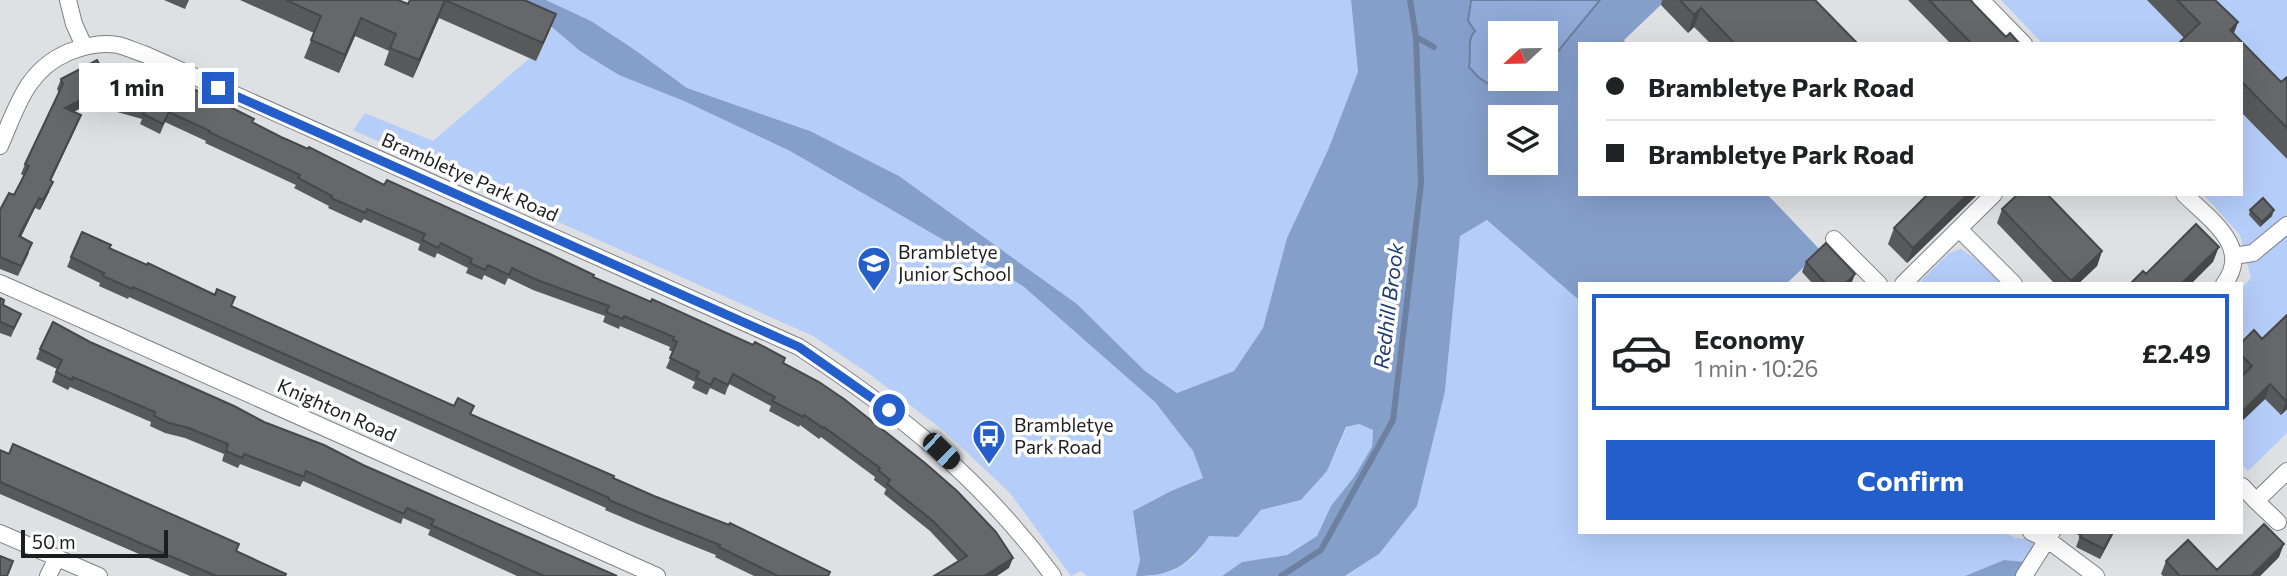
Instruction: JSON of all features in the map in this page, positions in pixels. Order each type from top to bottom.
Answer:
[{"type":"street","points":[[68,0],[74,24],[84,46]]},
{"type":"street","points":[[1981,0],[2022,42]]},
{"type":"street","name":"Brambletye Park Road","points":[[0,146],[23,93],[36,74],[54,59],[84,46],[116,45],[144,54],[799,347],[848,379],[941,451],[1011,523],[1053,576]]},
{"type":"street","points":[[1905,282],[1992,196]]},
{"type":"street","points":[[2186,196],[2226,236],[2232,246],[2233,268],[2225,282]]},
{"type":"street","points":[[2234,256],[2253,253],[2287,225]]},
{"type":"street","points":[[1959,229],[2012,282]]},
{"type":"street","points":[[1835,239],[1874,282]]},
{"type":"street","name":"Knighton Road","points":[[0,283],[657,576]]},
{"type":"street","points":[[2256,501],[2287,471]]},
{"type":"street","points":[[2243,487],[2278,522]]},
{"type":"street","points":[[0,533],[99,576]]},
{"type":"street","points":[[2024,576],[2050,536],[2096,576]]},
{"type":"street","points":[[48,576],[57,558]]},
{"type":"shaded area","points":[[513,0],[546,0],[591,21],[687,88],[810,131],[899,176],[1077,304],[1145,371],[1177,393],[1234,371],[1263,328],[1287,238],[1328,150],[1358,72],[1351,0],[1471,0],[1469,4],[1475,31],[1469,45],[1472,53],[1469,67],[1478,77],[1488,78],[1488,91],[1558,91],[1558,51],[1600,0],[1666,0],[1624,40],[1625,42],[1578,42],[1578,196],[1769,196],[1821,251],[1788,282],[1578,282],[1578,299],[1487,220],[1460,236],[1445,391],[1417,506],[1379,554],[1345,576],[1222,576],[1242,562],[1287,555],[1317,536],[1331,506],[1354,477],[1372,447],[1373,430],[1359,424],[1346,427],[1327,471],[1301,500],[1261,510],[1238,537],[1209,536],[1194,555],[1178,567],[1160,574],[1136,576],[1140,560],[1133,511],[1203,478],[1193,451],[1155,402],[1023,286],[790,151],[684,101],[619,75],[580,51],[527,6]]},
{"type":"shaded area","points":[[546,0],[1351,0],[1358,72],[1328,150],[1287,238],[1263,328],[1234,371],[1177,393],[1145,371],[1077,304],[899,176],[810,131],[687,88],[591,21]]},
{"type":"shaded area","points":[[1471,0],[1600,0],[1558,51],[1558,21],[1488,21],[1488,84],[1469,67],[1470,43],[1475,31],[1468,21]]},
{"type":"shaded area","points":[[2001,0],[2287,0],[2287,433],[2248,471],[2243,466],[2243,287],[2251,278],[2240,235],[2205,196],[2243,196],[2243,42],[2041,42]]},
{"type":"shaded area","name":"Brambletye Junior School","points":[[552,27],[580,51],[619,74],[790,151],[1024,286],[1155,402],[1193,451],[1203,478],[1133,511],[1140,560],[1136,576],[1087,576],[1081,571],[1071,576],[1010,493],[943,430],[868,373],[813,336],[353,130],[365,113],[433,141],[530,58],[536,61]]},
{"type":"shaded area","points":[[1488,220],[1578,299],[1578,534],[2008,534],[2015,538],[2037,540],[2026,562],[2004,560],[1965,576],[1346,576],[1379,554],[1445,391],[1460,235]]},
{"type":"shaded area","points":[[1961,249],[2000,282],[1920,282],[1949,253]]},
{"type":"shaded area","points":[[1359,424],[1373,430],[1372,447],[1354,477],[1331,506],[1317,536],[1287,555],[1242,562],[1222,576],[1149,576],[1173,571],[1193,558],[1208,536],[1238,537],[1261,510],[1301,500],[1327,471],[1347,427]]},
{"type":"shaded area","points":[[2004,560],[2026,562],[2016,576],[1965,576]]},
{"type":"building","points":[[286,0],[398,0],[408,4],[410,0],[445,0],[419,60],[390,48],[396,34],[361,18],[345,55],[311,40],[321,16]]},
{"type":"building","points":[[445,0],[524,0],[556,14],[543,43]]},
{"type":"building","points":[[1680,0],[1815,0],[1856,42],[1733,42],[1701,8],[1694,15]]},
{"type":"building","points":[[1929,0],[1970,0],[2006,37],[2010,33],[2018,42],[1970,42]]},
{"type":"building","points":[[2177,0],[2215,0],[2238,22],[2230,30],[2242,42],[2180,42],[2200,23]]},
{"type":"building","points":[[2243,43],[2281,82],[2287,77],[2287,128],[2243,83]]},
{"type":"building","points":[[97,60],[110,85],[65,108],[81,115],[50,180],[53,182],[43,200],[39,198],[19,236],[32,243],[21,266],[0,257],[0,210],[9,193],[14,195],[29,166],[25,164],[63,84],[61,79]]},
{"type":"building","points":[[130,69],[143,72],[183,91],[186,85],[254,119],[252,122],[281,137],[308,149],[309,147],[384,185],[387,180],[550,254],[594,275],[593,277],[651,302],[652,299],[753,345],[755,342],[785,358],[783,363],[844,399],[957,491],[996,532],[1013,558],[984,576],[934,576],[967,556],[933,521],[887,484],[890,480],[878,470],[880,468],[824,427],[772,401],[775,397],[733,374],[728,385],[714,378],[711,385],[696,378],[699,372],[670,358],[677,342],[673,340],[674,337],[624,316],[623,319],[606,312],[609,306],[512,268],[509,275],[488,265],[485,270],[470,263],[472,259],[441,243],[438,248],[422,240],[425,234],[367,209],[365,213],[331,198],[332,196],[298,178],[300,175],[169,112],[163,124],[143,114],[146,109],[121,102]]},
{"type":"building","points":[[1926,196],[1966,196],[1913,248],[1894,228]]},
{"type":"building","points":[[2016,196],[2049,196],[2102,251],[2071,281],[2002,209]]},
{"type":"building","points":[[2263,198],[2274,210],[2262,222],[2250,210]]},
{"type":"building","points":[[2196,224],[2219,247],[2183,282],[2132,282],[2143,271],[2146,274]]},
{"type":"building","points":[[82,232],[111,245],[109,248],[215,295],[217,289],[235,297],[231,306],[454,406],[458,398],[474,406],[470,414],[654,496],[729,525],[730,523],[830,572],[828,576],[778,576],[719,547],[720,545],[609,500],[103,276],[104,273],[71,257]]},
{"type":"building","points":[[1826,243],[1855,274],[1847,282],[1824,282],[1806,262]]},
{"type":"building","points":[[0,298],[4,300],[3,305],[21,314],[14,328],[0,322]]},
{"type":"building","points":[[2287,315],[2287,400],[2270,384],[2243,411],[2243,375],[2252,366],[2243,357],[2243,341],[2254,330],[2262,339]]},
{"type":"building","points":[[53,322],[90,342],[264,422],[324,445],[363,465],[617,576],[544,576],[431,525],[434,520],[407,508],[404,514],[306,471],[304,477],[244,454],[242,458],[226,451],[228,444],[169,423],[154,416],[155,412],[56,372],[62,360],[40,349]]},
{"type":"building","points":[[13,444],[239,544],[236,551],[286,574],[216,576],[0,482],[0,450],[9,454]]},
{"type":"building","points":[[2264,524],[2284,544],[2251,576],[2180,576],[2166,561],[2188,540],[2217,570]]},
{"type":"building","points":[[2081,534],[2112,534],[2104,549],[2080,537]]},
{"type":"building","points":[[0,556],[13,561],[7,576],[0,576]]},
{"type":"waterway","name":"Redhill Brook","points":[[1281,576],[1321,550],[1393,420],[1421,183],[1416,37],[1410,0]]},
{"type":"waterway","points":[[1416,37],[1434,47]]},
{"type":"place","name":"Brambletye Junior School","points":[[874,293]]},
{"type":"place","name":"Brambletye Park Road","points":[[989,466]]},
{"type":"route","points":[[218,88],[799,347],[889,410]]}]
